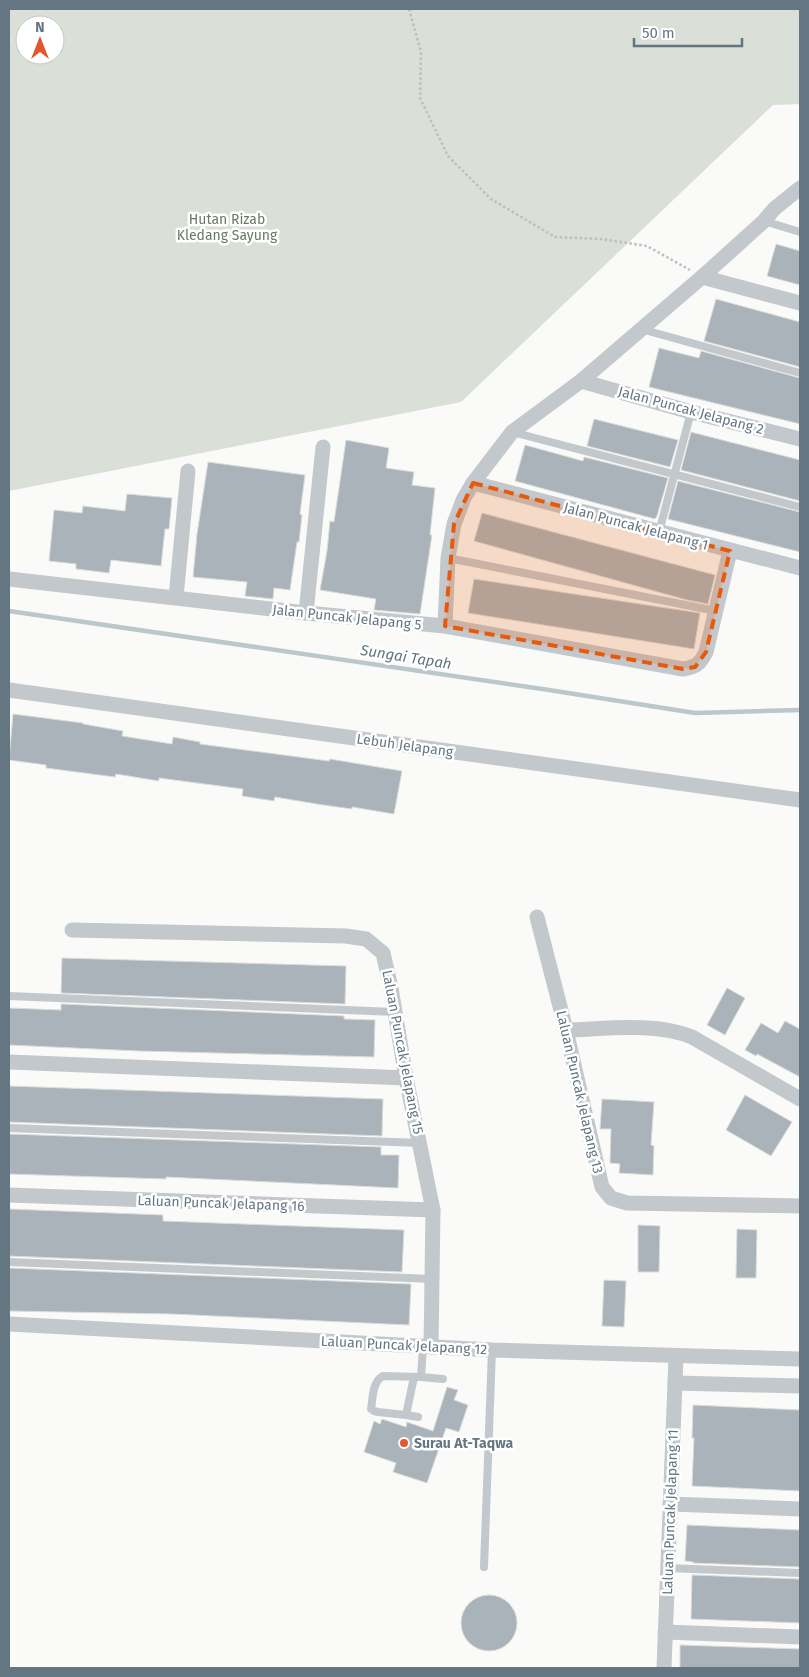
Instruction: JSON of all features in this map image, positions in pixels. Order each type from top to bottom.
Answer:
[{"type":"street","points":[[445,626],[448,558],[454,524],[464,498],[473,483],[512,432],[581,381],[702,277],[764,221],[774,209],[800,188]]},
{"type":"street","points":[[702,277],[800,303]]},
{"type":"street","name":"Jalan Puncak Jelapang 2","points":[[581,381],[691,412],[800,439]]},
{"type":"street","points":[[306,614],[323,447]]},
{"type":"street","points":[[176,597],[188,471]]},
{"type":"street","name":"Jalan Puncak Jelapang 1","points":[[473,483],[800,568]]},
{"type":"street","points":[[716,611],[730,551]]},
{"type":"street","name":"Jalan Puncak Jelapang 5","points":[[9,579],[176,597],[306,614],[445,626],[683,668],[695,667],[702,661],[716,611]]},
{"type":"street","name":"Lebuh Jelapang","points":[[9,690],[800,800]]},
{"type":"street","name":"Laluan Puncak Jelapang 13","points":[[537,917],[566,1030],[602,1187],[611,1198],[627,1203],[800,1206]]},
{"type":"street","name":"Laluan Puncak Jelapang 15","points":[[72,930],[346,936],[366,939],[383,952],[433,1210],[433,1279],[427,1346]]},
{"type":"street","points":[[566,1030],[658,1028],[679,1031],[800,1099]]},
{"type":"street","points":[[9,1062],[406,1078]]},
{"type":"street","name":"Laluan Puncak Jelapang 16","points":[[9,1195],[433,1210]]},
{"type":"street","name":"Laluan Puncak Jelapang 12","points":[[9,1324],[492,1350],[800,1358]]},
{"type":"street","name":"Laluan Puncak Jelapang 11","points":[[664,1668],[676,1356]]},
{"type":"street","points":[[675,1383],[800,1386]]},
{"type":"street","points":[[670,1504],[800,1509]]},
{"type":"street","points":[[664,1632],[800,1636]]},
{"type":"lane","points":[[764,221],[800,232]]},
{"type":"lane","points":[[641,329],[800,373]]},
{"type":"lane","points":[[659,532],[691,412]]},
{"type":"lane","points":[[512,432],[800,507]]},
{"type":"lane","points":[[448,558],[716,611]]},
{"type":"lane","points":[[9,996],[395,1012]]},
{"type":"lane","points":[[9,1128],[420,1143]]},
{"type":"lane","points":[[9,1262],[433,1279]]},
{"type":"lane","points":[[406,1415],[427,1346]]},
{"type":"lane","points":[[484,1567],[492,1350]]},
{"type":"lane","points":[[418,1417],[374,1412],[372,1409],[375,1385],[383,1376],[444,1379]]},
{"type":"lane","points":[[667,1568],[800,1573]]},
{"type":"path","points":[[409,9],[421,52],[420,98],[448,156],[491,199],[556,237],[601,239],[647,246],[702,277]]},
{"type":"highlighted area","points":[[473,483],[730,551],[706,652],[695,667],[683,669],[445,626],[454,524]]},
{"type":"green space","name":"Hutan Rizab Kledang Sayung","points":[[9,9],[800,9],[800,104],[773,105],[461,402],[9,491]]},
{"type":"building","points":[[776,244],[800,251],[800,285],[767,276]]},
{"type":"building","points":[[716,299],[800,322],[800,367],[704,341]]},
{"type":"building","points":[[659,348],[699,358],[701,351],[800,378],[800,424],[649,387]]},
{"type":"building","points":[[594,419],[678,440],[670,467],[587,446]]},
{"type":"building","points":[[691,432],[800,460],[800,501],[681,470]]},
{"type":"building","points":[[346,440],[389,448],[386,468],[414,472],[412,485],[435,488],[430,535],[432,535],[420,614],[374,610],[376,599],[320,590],[330,521],[334,522]]},
{"type":"building","points":[[525,445],[583,461],[584,457],[668,478],[657,516],[655,519],[515,481]]},
{"type":"building","points":[[208,462],[305,475],[300,514],[302,515],[299,542],[297,542],[290,590],[274,588],[273,599],[245,596],[247,582],[193,577],[197,534]]},
{"type":"building","points":[[678,481],[800,512],[800,552],[668,519]]},
{"type":"building","points":[[127,494],[172,498],[169,529],[165,529],[161,566],[111,560],[109,573],[76,569],[76,564],[49,561],[54,510],[82,513],[83,506],[125,511]]},
{"type":"building","points":[[482,513],[715,575],[708,604],[687,600],[474,541]]},
{"type":"building","points":[[474,579],[700,613],[694,649],[468,613]]},
{"type":"building","points":[[13,714],[83,723],[123,731],[122,736],[172,744],[173,737],[200,742],[200,744],[329,761],[330,759],[402,771],[394,814],[275,797],[274,801],[242,796],[243,789],[159,778],[159,781],[116,774],[115,777],[46,768],[46,765],[9,760]]},
{"type":"building","points":[[62,958],[346,966],[345,1004],[61,993]]},
{"type":"building","points":[[727,988],[745,998],[725,1035],[707,1025]]},
{"type":"building","points":[[61,1004],[344,1016],[344,1019],[375,1020],[374,1057],[139,1051],[9,1045],[9,1008],[61,1010]]},
{"type":"building","points":[[785,1021],[800,1029],[800,1077],[757,1054],[756,1056],[745,1050],[761,1023],[778,1033]]},
{"type":"building","points":[[9,1086],[383,1099],[382,1136],[9,1122]]},
{"type":"building","points":[[745,1095],[792,1122],[771,1156],[726,1130]]},
{"type":"building","points":[[602,1099],[654,1102],[651,1145],[654,1146],[653,1175],[619,1173],[620,1164],[610,1163],[611,1129],[600,1129]]},
{"type":"building","points":[[9,1134],[381,1147],[381,1155],[399,1155],[398,1188],[166,1177],[166,1179],[9,1174]]},
{"type":"building","points":[[9,1209],[163,1215],[163,1221],[404,1230],[402,1272],[9,1256]]},
{"type":"building","points":[[638,1225],[660,1226],[659,1272],[638,1272]]},
{"type":"building","points":[[737,1229],[757,1230],[756,1278],[736,1278]]},
{"type":"building","points":[[9,1268],[411,1284],[409,1325],[172,1314],[9,1311]]},
{"type":"building","points":[[604,1280],[626,1281],[624,1327],[602,1326]]},
{"type":"building","name":"Surau At-Taqwa","points":[[447,1387],[458,1390],[454,1400],[468,1405],[459,1432],[446,1428],[427,1483],[393,1472],[396,1463],[364,1452],[374,1421],[380,1424],[382,1419],[406,1427],[407,1422],[433,1431]]},
{"type":"building","points":[[693,1405],[800,1410],[800,1491],[692,1486]]},
{"type":"building","points":[[687,1525],[800,1530],[800,1567],[693,1563],[685,1561]]},
{"type":"building","points":[[692,1575],[800,1579],[800,1623],[691,1619]]},
{"type":"building","points":[[489,1595],[500,1597],[509,1603],[515,1612],[517,1623],[515,1634],[509,1643],[500,1649],[489,1651],[478,1649],[469,1643],[463,1634],[461,1623],[463,1612],[469,1603],[478,1597]]},
{"type":"building","points":[[680,1645],[800,1649],[800,1668],[680,1668]]},
{"type":"waterway","name":"Sungai Tapah","points":[[9,611],[695,713],[800,710]]},
{"type":"place","name":"Surau At-Taqwa","points":[[404,1443]]}]
